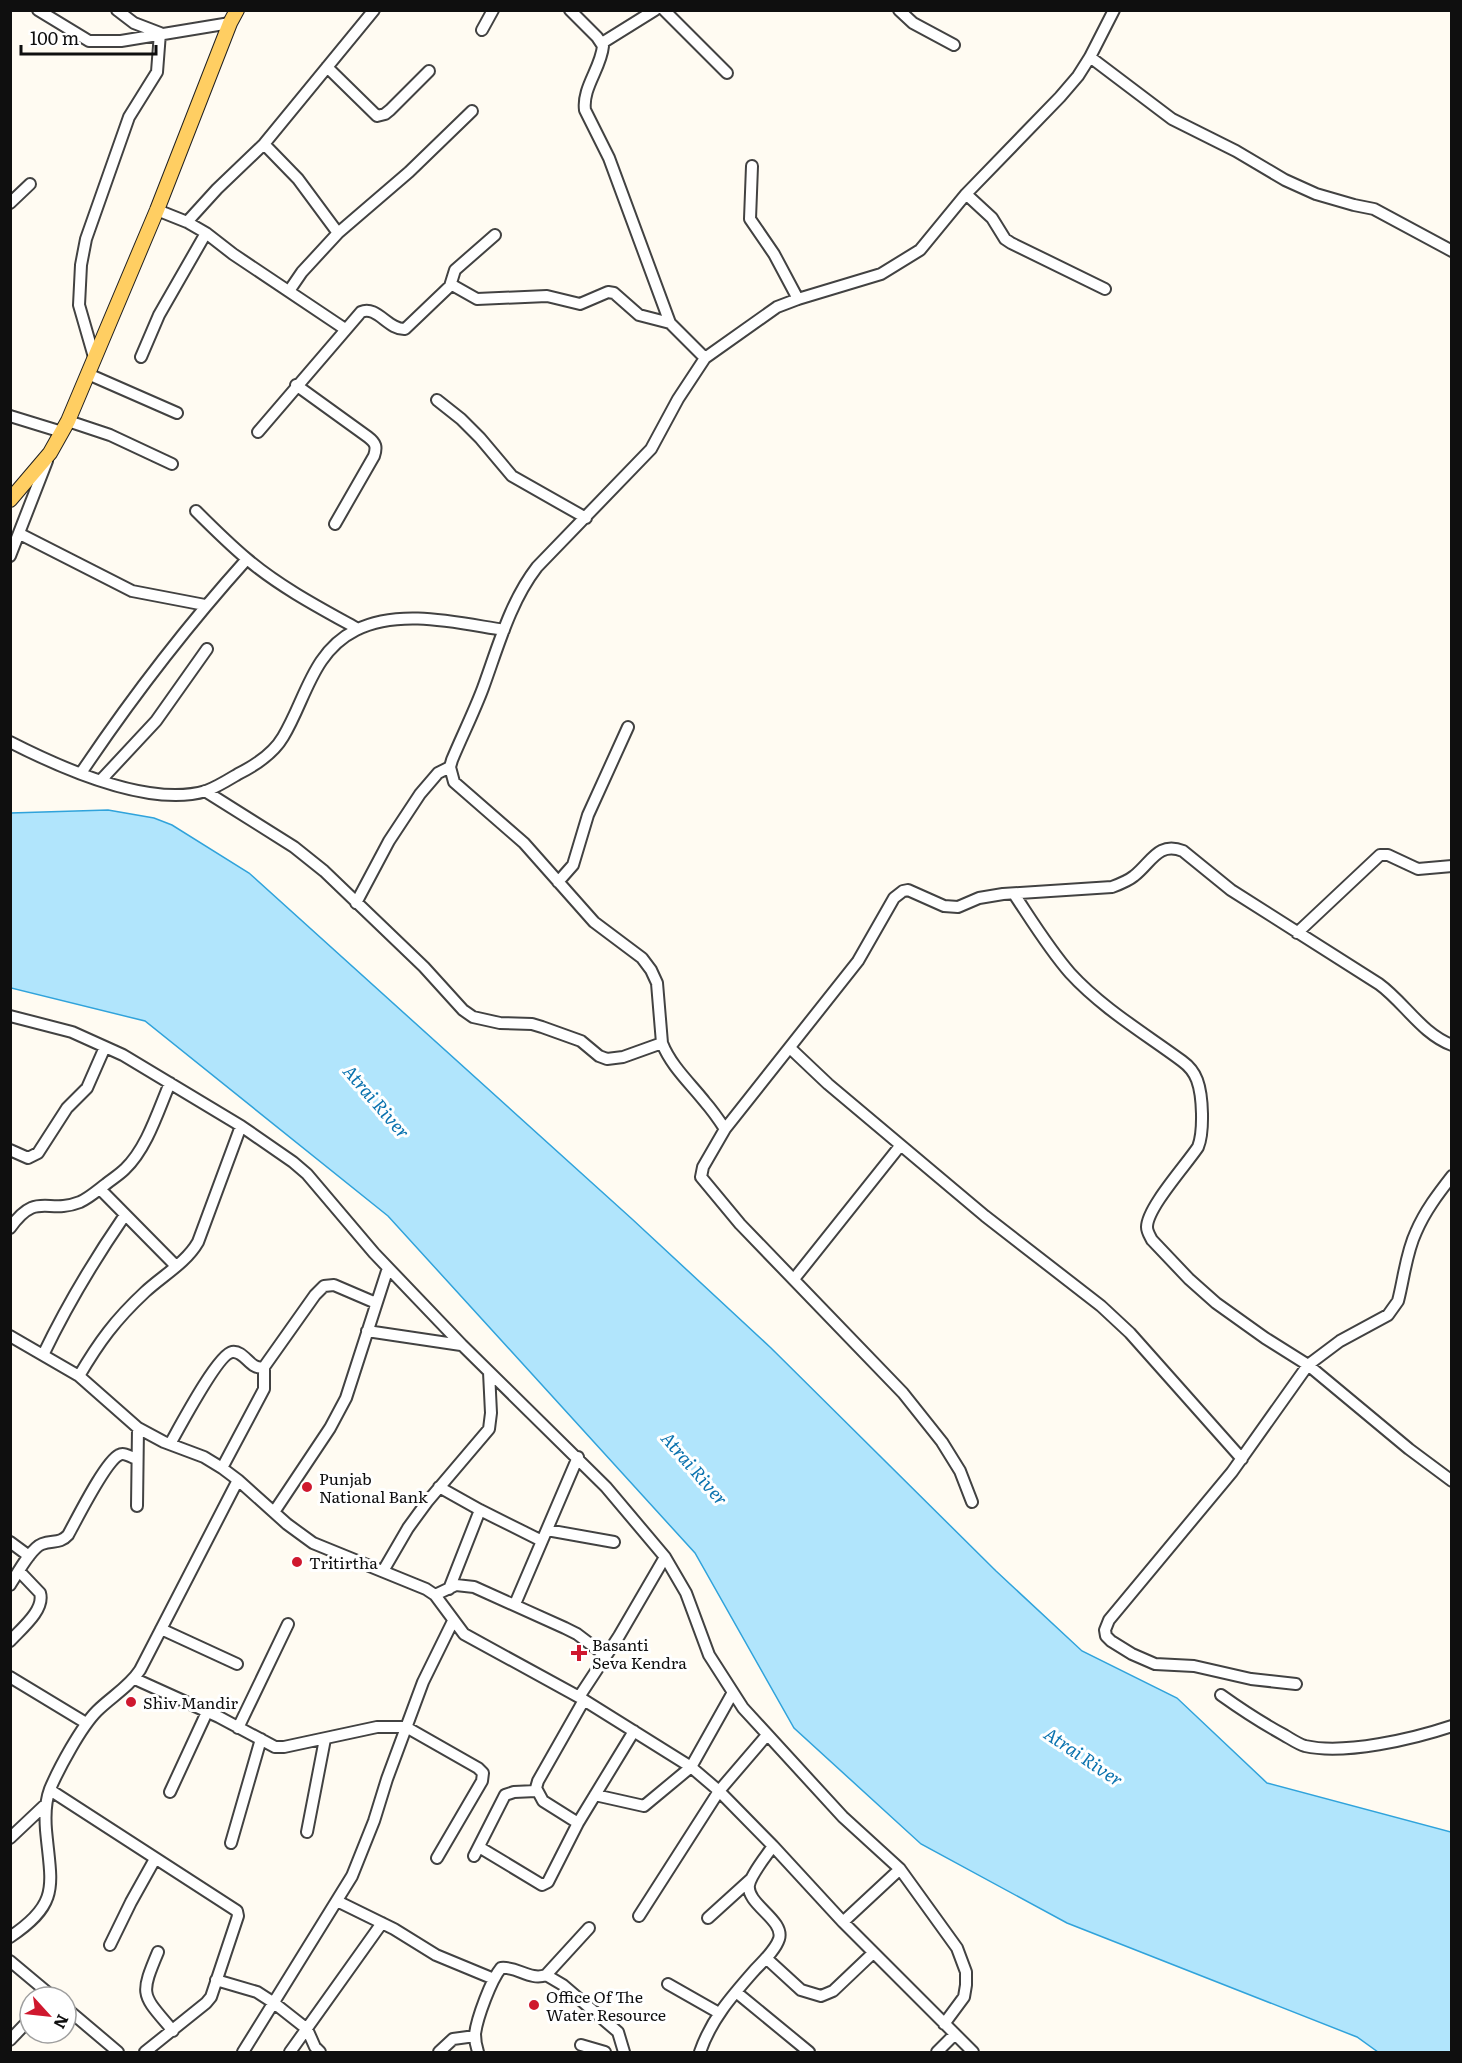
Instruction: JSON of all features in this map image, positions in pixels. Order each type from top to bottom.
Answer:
[{"type":"main road","points":[[10,500],[50,453],[65,426],[157,210],[233,17]]},
{"type":"street","points":[[38,10],[88,41],[121,41],[233,17]]},
{"type":"street","points":[[117,10],[134,23],[160,33]]},
{"type":"street","points":[[187,222],[217,189],[264,144],[374,10]]},
{"type":"street","points":[[482,30],[493,10]]},
{"type":"street","points":[[570,10],[602,43],[603,51],[584,102],[585,110],[609,158],[670,323],[705,358]]},
{"type":"street","points":[[602,43],[655,10]]},
{"type":"street","points":[[664,10],[727,73]]},
{"type":"street","points":[[899,10],[914,23],[954,45]]},
{"type":"street","points":[[725,1129],[708,1104],[681,1074],[662,1043],[657,983],[651,970],[642,958],[594,922],[524,843],[454,782],[450,767],[452,760],[526,581],[651,449],[678,399],[705,358],[777,307],[881,274],[909,258],[925,245],[966,194],[1060,97],[1090,57],[1114,10]]},
{"type":"street","points":[[94,357],[79,305],[81,265],[86,239],[129,117],[157,72],[160,33]]},
{"type":"street","points":[[1090,57],[1167,116],[1236,151],[1285,180],[1316,194],[1374,209],[1452,251]]},
{"type":"street","points":[[327,67],[377,116],[390,110],[429,71]]},
{"type":"street","points":[[289,291],[302,272],[338,233],[409,172],[472,111]]},
{"type":"street","points":[[264,144],[298,179],[338,233]]},
{"type":"street","points":[[752,166],[750,219],[774,254],[798,299]]},
{"type":"street","points":[[10,203],[30,184]]},
{"type":"street","points":[[966,194],[992,218],[1005,239],[1105,290]]},
{"type":"street","points":[[157,210],[207,233],[232,254],[345,329]]},
{"type":"street","points":[[141,357],[159,315],[207,233]]},
{"type":"street","points":[[258,432],[345,329],[365,310],[374,312],[395,328],[405,329],[450,286],[455,270],[495,235]]},
{"type":"street","points":[[450,286],[477,299],[547,296],[580,304],[608,292],[614,293],[639,315],[670,323]]},
{"type":"street","points":[[88,374],[177,413]]},
{"type":"street","points":[[296,385],[368,437],[375,445],[374,456],[335,524]]},
{"type":"street","points":[[437,400],[480,438],[512,476],[586,518]]},
{"type":"street","points":[[10,416],[110,435],[172,464]]},
{"type":"street","points":[[10,556],[50,453]]},
{"type":"street","points":[[196,511],[247,559],[316,606],[358,629]]},
{"type":"street","points":[[20,534],[132,591],[205,605]]},
{"type":"street","points":[[81,773],[148,677],[205,605],[247,559]]},
{"type":"street","points":[[10,742],[46,760],[101,780],[149,792],[172,794],[205,791],[256,765],[276,747],[287,730],[315,669],[333,647],[345,636],[358,629],[386,621],[407,619],[446,621],[504,630]]},
{"type":"street","points":[[101,780],[156,721],[207,649]]},
{"type":"street","points":[[558,882],[573,865],[588,815],[628,727]]},
{"type":"street","points":[[356,903],[389,841],[420,794],[438,773],[450,767]]},
{"type":"street","points":[[205,791],[294,847],[324,871],[424,968],[463,1010],[473,1017],[500,1023],[542,1027],[581,1041],[599,1056],[607,1059],[623,1057],[662,1043]]},
{"type":"street","points":[[972,1502],[960,1472],[935,1434],[903,1393],[740,1224],[701,1177],[703,1167],[725,1129],[858,962],[890,904],[898,894],[908,890],[944,906],[958,907],[979,898],[1112,887],[1135,876],[1163,850],[1176,849],[1183,851],[1232,890],[1391,992],[1425,1026],[1452,1045]]},
{"type":"street","points":[[1297,933],[1380,855],[1388,855],[1418,869],[1452,866]]},
{"type":"street","points":[[1014,894],[1045,941],[1081,984],[1108,1008],[1182,1061],[1191,1069],[1198,1082],[1202,1121],[1201,1139],[1198,1147],[1152,1210],[1147,1226],[1148,1233],[1189,1279],[1216,1304],[1308,1365],[1409,1449],[1452,1481]]},
{"type":"street","points":[[10,1016],[72,1032],[123,1055],[241,1126],[293,1162],[307,1174],[388,1268],[462,1345],[606,1487],[665,1557],[686,1593],[709,1655],[732,1694],[843,1816],[900,1869],[957,1948],[966,1972],[964,1997],[944,2024]]},
{"type":"street","points":[[10,1150],[28,1158],[38,1153],[67,1108],[87,1088],[105,1047]]},
{"type":"street","points":[[790,1048],[900,1146],[985,1216],[1101,1306],[1130,1333],[1242,1459]]},
{"type":"street","points":[[10,1228],[22,1212],[29,1208],[80,1202],[126,1169],[150,1130],[170,1083]]},
{"type":"street","points":[[79,1376],[114,1322],[193,1251],[241,1126]]},
{"type":"street","points":[[794,1279],[900,1146]]},
{"type":"street","points":[[1296,1684],[1251,1679],[1194,1666],[1155,1664],[1111,1641],[1106,1636],[1105,1630],[1109,1620],[1242,1459],[1308,1365],[1340,1341],[1380,1321],[1395,1308],[1415,1232],[1427,1210],[1452,1176]]},
{"type":"street","points":[[100,1189],[176,1266]]},
{"type":"street","points":[[43,1355],[94,1260],[125,1215]]},
{"type":"street","points":[[274,1512],[342,1408],[388,1268]]},
{"type":"street","points":[[222,1468],[264,1389],[264,1367],[315,1295],[324,1286],[334,1285],[376,1304]]},
{"type":"street","points":[[367,1331],[462,1345]]},
{"type":"street","points":[[10,1336],[79,1376],[138,1428],[204,1457],[222,1468],[313,1543],[414,1584],[435,1595],[464,1634],[582,1699],[691,1767],[719,1791],[774,1846],[843,1922],[954,2036],[973,2052]]},
{"type":"street","points":[[170,1444],[199,1392],[228,1353],[235,1352],[254,1366],[264,1367]]},
{"type":"street","points":[[383,1571],[408,1528],[439,1487],[489,1429],[491,1413],[489,1372]]},
{"type":"street","points":[[137,1506],[138,1428]]},
{"type":"street","points":[[10,1585],[38,1546],[60,1541],[68,1535],[116,1456],[124,1454],[136,1459]]},
{"type":"street","points":[[514,1604],[578,1457]]},
{"type":"street","points":[[10,1937],[34,1920],[49,1896],[51,1884],[46,1804],[50,1790],[86,1723],[135,1678],[238,1480]]},
{"type":"street","points":[[439,1487],[542,1541]]},
{"type":"street","points":[[448,1589],[480,1510]]},
{"type":"street","points":[[547,1530],[614,1542]]},
{"type":"street","points":[[10,1542],[29,1556]]},
{"type":"street","points":[[578,1823],[543,1801],[536,1791],[538,1781],[606,1656],[665,1557]]},
{"type":"street","points":[[10,1641],[35,1612],[41,1597],[19,1571]]},
{"type":"street","points":[[435,1595],[456,1585],[474,1587],[577,1634],[606,1656]]},
{"type":"street","points":[[243,2052],[352,1876],[423,1682],[453,1621]]},
{"type":"street","points":[[238,1728],[288,1624]]},
{"type":"street","points":[[161,1629],[237,1664]]},
{"type":"street","points":[[10,1677],[86,1723]]},
{"type":"street","points":[[135,1678],[275,1747],[326,1739],[377,1726],[406,1727],[478,1768],[483,1773],[482,1780],[437,1858]]},
{"type":"street","points":[[595,1795],[644,1806],[691,1767],[732,1694]]},
{"type":"street","points":[[1221,1695],[1253,1718],[1303,1746],[1335,1749],[1423,1735],[1452,1726]]},
{"type":"street","points":[[170,1792],[207,1712]]},
{"type":"street","points":[[536,1791],[514,1792],[505,1795],[476,1852],[543,1885],[548,1882],[578,1823],[634,1731]]},
{"type":"street","points":[[639,1916],[719,1791],[767,1735]]},
{"type":"street","points":[[231,1843],[261,1739]]},
{"type":"street","points":[[307,1832],[326,1739]]},
{"type":"street","points":[[50,1790],[237,1911],[238,1916],[211,1997],[145,2052]]},
{"type":"street","points":[[10,1838],[46,1804]]},
{"type":"street","points":[[700,2052],[713,2021],[777,1944],[780,1933],[778,1928],[750,1895],[748,1887],[774,1846]]},
{"type":"street","points":[[110,1945],[155,1859]]},
{"type":"street","points":[[843,1922],[900,1869]]},
{"type":"street","points":[[708,1918],[752,1878]]},
{"type":"street","points":[[337,1901],[382,1923],[436,1955],[494,1979]]},
{"type":"street","points":[[290,2052],[382,1923]]},
{"type":"street","points":[[478,2052],[475,2036],[477,2025],[494,1979],[501,1968],[506,1967],[532,1977],[546,1975],[589,1928]]},
{"type":"street","points":[[158,1952],[145,1989],[151,2004],[173,2031]]},
{"type":"street","points":[[766,1958],[801,1990],[821,1996],[834,1991],[873,1953]]},
{"type":"street","points":[[10,1961],[37,1985]]},
{"type":"street","points":[[546,1975],[563,1985],[618,2032],[624,2052]]},
{"type":"street","points":[[216,1980],[257,1992],[274,2003],[307,2029],[315,2047],[320,2052]]},
{"type":"street","points":[[668,1984],[719,2013]]},
{"type":"street","points":[[736,1992],[809,2052]]},
{"type":"street","points":[[78,2018],[118,2052]]},
{"type":"street","points":[[439,2052],[453,2039],[475,2036]]},
{"type":"street","points":[[937,2052],[954,2036]]},
{"type":"street","points":[[581,2045],[605,2052]]},
{"type":"water","name":"Atrai River","points":[[108,810],[154,818],[172,825],[249,873],[632,1219],[771,1348],[996,1571],[1082,1651],[1177,1698],[1267,1783],[1451,1832],[1451,2052],[1378,2052],[1357,2037],[1067,1923],[921,1844],[794,1728],[695,1553],[388,1216],[145,1021],[11,988],[11,813]]},
{"type":"place","name":"Punjab National Bank","points":[[307,1487]]},
{"type":"place","name":"Tritirtha","points":[[297,1562]]},
{"type":"place","name":"Basanti Seva Kendra","points":[[579,1653]]},
{"type":"place","name":"Shiv Mandir","points":[[131,1702]]},
{"type":"place","name":"Office Of The Water Resource","points":[[534,2005]]}]
